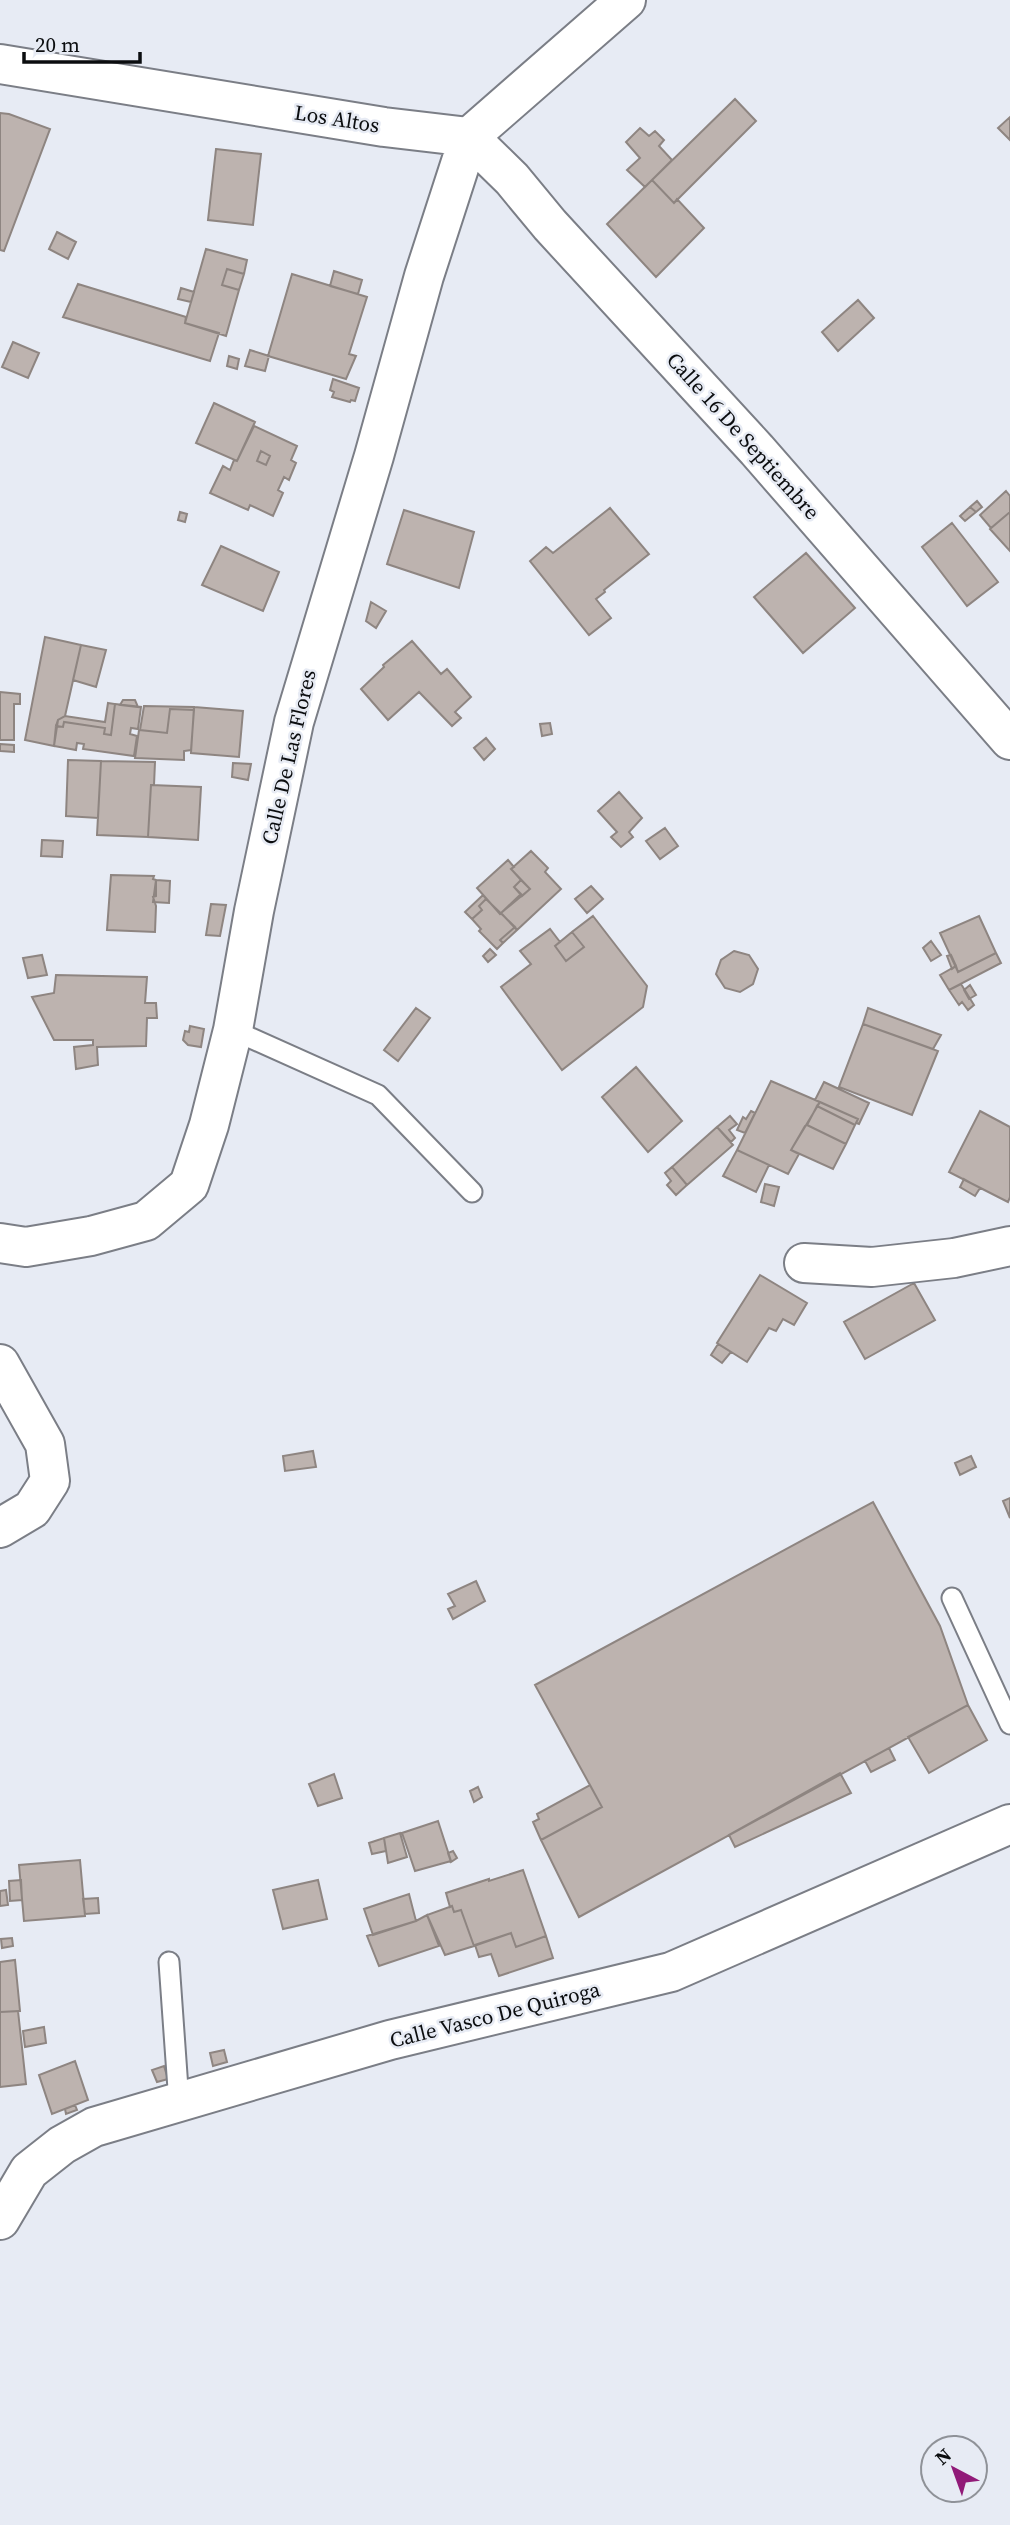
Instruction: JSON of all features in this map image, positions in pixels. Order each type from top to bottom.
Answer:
[{"type":"street","points":[[469,137],[626,0]]},
{"type":"street","name":"Los Altos","points":[[0,64],[370,125],[469,137]]},
{"type":"street","name":"Calle 16 De Septiembre","points":[[469,137],[512,178],[550,225],[1005,722]]},
{"type":"street","name":"Calle De Las Flores","points":[[0,1243],[26,1247],[91,1236],[146,1221],[190,1185],[209,1125],[233,1030],[254,911],[294,722],[374,456],[424,276],[469,137]]},
{"type":"street","points":[[804,1263],[872,1267],[954,1258],[1010,1246]]},
{"type":"street","points":[[0,1364],[44,1444],[50,1480],[32,1509],[0,1528]]},
{"type":"street","name":"Calle Vasco De Quiroga","points":[[0,2220],[29,2171],[62,2145],[94,2127],[390,2040],[671,1972],[1010,1824]]},
{"type":"lane","points":[[233,1030],[378,1096],[472,1192]]},
{"type":"lane","points":[[952,1598],[1010,1724]]},
{"type":"lane","points":[[169,1962],[179,2103]]},
{"type":"building","points":[[735,99],[756,121],[674,203],[652,180]]},
{"type":"building","points":[[0,113],[50,129],[4,251],[0,250]]},
{"type":"building","points":[[1010,117],[1010,140],[998,128]]},
{"type":"building","points":[[640,128],[649,136],[655,131],[664,140],[659,146],[672,160],[645,187],[627,170],[640,158],[626,142]]},
{"type":"building","points":[[216,149],[261,154],[253,225],[208,220]]},
{"type":"building","points":[[652,180],[674,203],[677,199],[704,228],[656,277],[607,224]]},
{"type":"building","points":[[57,232],[76,242],[68,259],[49,249]]},
{"type":"building","points":[[206,249],[247,260],[244,274],[227,269],[222,285],[239,290],[226,336],[185,323]]},
{"type":"building","points":[[227,269],[244,274],[239,290],[222,285]]},
{"type":"building","points":[[334,271],[362,280],[358,294],[330,286]]},
{"type":"building","points":[[292,274],[367,297],[349,354],[356,356],[346,379],[268,356]]},
{"type":"building","points":[[78,284],[186,317],[185,323],[219,333],[210,361],[63,317]]},
{"type":"building","points":[[181,288],[194,292],[191,302],[178,299]]},
{"type":"building","points":[[858,300],[874,318],[838,351],[822,332]]},
{"type":"building","points":[[13,342],[39,353],[28,378],[2,367]]},
{"type":"building","points":[[250,350],[269,356],[265,371],[245,366]]},
{"type":"building","points":[[229,356],[239,359],[237,369],[227,366]]},
{"type":"building","points":[[333,379],[359,388],[355,401],[332,397],[334,392],[330,390]]},
{"type":"building","points":[[214,403],[255,422],[237,461],[196,443]]},
{"type":"building","points":[[254,426],[297,446],[291,460],[296,463],[289,480],[284,477],[278,490],[283,493],[273,516],[250,505],[248,510],[210,493],[223,466],[230,470],[234,460],[237,461]],"holes":[[[261,451],[270,456],[266,465],[257,461]]]},
{"type":"building","points":[[261,451],[270,456],[266,465],[257,461]]},
{"type":"building","points":[[1006,491],[1010,496],[1010,512],[991,528],[980,515]]},
{"type":"building","points":[[977,501],[982,507],[976,512],[970,507]]},
{"type":"building","points":[[970,507],[976,512],[965,521],[960,516]]},
{"type":"building","points":[[610,508],[649,554],[596,599],[611,618],[589,635],[530,561],[546,547],[553,553]]},
{"type":"building","points":[[404,510],[474,532],[459,588],[387,564]]},
{"type":"building","points":[[180,512],[187,514],[185,522],[178,520]]},
{"type":"building","points":[[1010,512],[1010,551],[990,529]]},
{"type":"building","points":[[952,523],[998,582],[967,606],[922,547]]},
{"type":"building","points":[[221,546],[279,572],[263,611],[202,585]]},
{"type":"building","points":[[806,553],[855,608],[803,653],[754,597]]},
{"type":"building","points":[[371,602],[386,611],[376,628],[366,621]]},
{"type":"building","points":[[45,637],[81,645],[65,716],[58,720],[54,746],[25,740]]},
{"type":"building","points":[[412,641],[441,674],[447,669],[471,697],[455,712],[461,718],[452,726],[419,692],[388,720],[361,689],[383,665]]},
{"type":"building","points":[[81,645],[106,650],[96,687],[73,680]]},
{"type":"building","points":[[0,692],[20,694],[20,704],[14,704],[14,740],[0,740]]},
{"type":"building","points":[[123,700],[135,700],[138,707],[120,705]]},
{"type":"building","points":[[108,703],[115,704],[111,735],[104,734],[105,728],[64,722],[63,727],[56,726],[58,720],[65,716],[105,722]]},
{"type":"building","points":[[115,704],[141,707],[138,729],[131,728],[130,734],[137,736],[134,756],[83,749],[84,744],[77,743],[76,750],[54,746],[56,726],[63,727],[64,722],[105,728],[104,734],[111,735]]},
{"type":"building","points":[[144,706],[194,707],[194,710],[170,709],[167,733],[140,730]]},
{"type":"building","points":[[194,707],[243,711],[239,757],[191,753]]},
{"type":"building","points":[[170,709],[194,710],[191,750],[184,751],[184,760],[135,758],[139,730],[167,733]]},
{"type":"building","points":[[550,723],[552,734],[542,736],[540,724]]},
{"type":"building","points":[[486,738],[495,749],[484,760],[474,748]]},
{"type":"building","points":[[0,744],[14,745],[14,752],[0,751]]},
{"type":"building","points":[[68,760],[101,761],[98,818],[66,816]]},
{"type":"building","points":[[101,761],[155,762],[148,837],[97,835]]},
{"type":"building","points":[[233,763],[251,764],[248,780],[232,777]]},
{"type":"building","points":[[151,785],[201,787],[198,840],[148,837]]},
{"type":"building","points":[[619,792],[642,818],[629,832],[633,837],[621,847],[611,837],[617,832],[598,811]]},
{"type":"building","points":[[665,828],[678,846],[660,859],[646,841]]},
{"type":"building","points":[[42,840],[63,841],[62,857],[41,856]]},
{"type":"building","points":[[531,851],[548,868],[545,872],[561,889],[517,930],[501,913],[530,889],[511,869]]},
{"type":"building","points":[[508,860],[514,867],[511,869],[521,880],[514,887],[521,894],[500,914],[477,888]]},
{"type":"building","points":[[111,875],[154,876],[155,932],[107,930]]},
{"type":"building","points":[[156,880],[170,881],[169,903],[153,902]]},
{"type":"building","points":[[521,880],[530,889],[522,896],[514,887]]},
{"type":"building","points":[[591,886],[603,899],[587,913],[575,899]]},
{"type":"building","points":[[483,895],[486,899],[479,906],[482,910],[472,919],[465,912]]},
{"type":"building","points":[[486,899],[515,927],[500,940],[503,943],[497,949],[479,931],[481,929],[472,919],[482,910],[479,906]]},
{"type":"building","points":[[211,904],[226,905],[220,936],[206,935]]},
{"type":"building","points":[[593,916],[647,986],[643,1007],[562,1070],[501,987],[531,964],[520,951],[550,929],[560,942],[555,946],[566,961],[584,947],[572,932]]},
{"type":"building","points":[[979,916],[996,953],[958,972],[940,933]]},
{"type":"building","points":[[515,927],[517,930],[503,943],[500,940]]},
{"type":"building","points":[[572,932],[584,947],[566,961],[555,946]]},
{"type":"building","points":[[931,941],[941,955],[931,961],[923,948]]},
{"type":"building","points":[[490,949],[496,955],[488,962],[483,956]]},
{"type":"building","points":[[734,951],[749,955],[758,969],[753,984],[740,992],[725,988],[716,974],[721,960]]},
{"type":"building","points":[[996,953],[1001,963],[949,990],[940,975],[956,966],[958,972]]},
{"type":"building","points":[[42,955],[47,975],[28,978],[23,958]]},
{"type":"building","points":[[951,955],[956,966],[952,969],[947,956]]},
{"type":"building","points":[[56,975],[147,977],[145,1003],[156,1003],[157,1018],[147,1018],[146,1046],[97,1047],[98,1065],[76,1069],[74,1047],[93,1045],[93,1040],[54,1040],[32,997],[54,993]]},
{"type":"building","points":[[961,984],[974,1005],[968,1010],[962,1002],[959,1005],[949,990]]},
{"type":"building","points":[[970,985],[976,995],[969,999],[964,990]]},
{"type":"building","points":[[416,1008],[430,1018],[398,1061],[384,1050]]},
{"type":"building","points":[[868,1008],[941,1035],[933,1049],[863,1024]]},
{"type":"building","points":[[863,1024],[938,1051],[912,1115],[839,1087]]},
{"type":"building","points":[[190,1026],[204,1029],[201,1047],[188,1045],[183,1040],[185,1031],[189,1032]]},
{"type":"building","points":[[636,1067],[682,1121],[648,1152],[602,1097]]},
{"type":"building","points":[[771,1081],[820,1102],[791,1150],[799,1154],[788,1174],[737,1150]]},
{"type":"building","points":[[824,1082],[869,1103],[859,1124],[856,1123],[858,1119],[815,1100]]},
{"type":"building","points":[[820,1102],[858,1119],[855,1125],[817,1106]]},
{"type":"building","points":[[817,1106],[855,1125],[846,1144],[807,1125]]},
{"type":"building","points":[[751,1111],[755,1113],[745,1133],[737,1130],[743,1117],[746,1119]]},
{"type":"building","points":[[980,1111],[1010,1127],[1008,1202],[949,1172]]},
{"type":"building","points":[[730,1116],[737,1124],[729,1130],[735,1138],[731,1142],[717,1127]]},
{"type":"building","points":[[807,1125],[846,1144],[833,1169],[791,1150]]},
{"type":"building","points":[[717,1127],[733,1145],[687,1185],[672,1167]]},
{"type":"building","points":[[737,1150],[769,1165],[756,1192],[723,1176]]},
{"type":"building","points":[[672,1167],[687,1185],[676,1195],[667,1185],[671,1181],[665,1173]]},
{"type":"building","points":[[964,1179],[980,1188],[975,1196],[960,1187]]},
{"type":"building","points":[[765,1184],[779,1187],[774,1206],[761,1202]]},
{"type":"building","points":[[760,1275],[807,1303],[794,1325],[783,1319],[776,1331],[769,1328],[747,1362],[717,1343]]},
{"type":"building","points":[[914,1283],[935,1320],[865,1359],[844,1322]]},
{"type":"building","points":[[718,1344],[731,1352],[722,1363],[711,1355]]},
{"type":"building","points":[[313,1451],[316,1467],[285,1471],[283,1456]]},
{"type":"building","points":[[971,1456],[976,1467],[960,1475],[955,1463]]},
{"type":"building","points":[[1010,1498],[1010,1518],[1003,1501]]},
{"type":"building","points":[[873,1502],[940,1626],[968,1705],[579,1917],[541,1840],[602,1807],[535,1685]]},
{"type":"building","points":[[476,1581],[485,1601],[453,1619],[448,1609],[455,1606],[448,1594]]},
{"type":"building","points":[[968,1705],[987,1740],[929,1773],[908,1737]]},
{"type":"building","points":[[889,1748],[895,1760],[871,1772],[865,1761]]},
{"type":"building","points":[[840,1773],[851,1793],[735,1847],[729,1835]]},
{"type":"building","points":[[334,1774],[342,1798],[318,1806],[309,1784]]},
{"type":"building","points":[[590,1785],[602,1807],[541,1840],[533,1822],[539,1819],[537,1814]]},
{"type":"building","points":[[478,1787],[482,1797],[474,1802],[470,1791]]},
{"type":"building","points":[[438,1821],[451,1861],[415,1871],[402,1833]]},
{"type":"building","points":[[400,1833],[407,1857],[388,1863],[384,1838]]},
{"type":"building","points":[[384,1838],[386,1851],[372,1854],[369,1843]]},
{"type":"building","points":[[453,1851],[457,1858],[451,1862],[448,1853]]},
{"type":"building","points":[[80,1860],[85,1916],[24,1921],[19,1865]]},
{"type":"building","points":[[523,1870],[546,1936],[516,1947],[511,1933],[474,1946],[461,1910],[454,1912],[446,1893]]},
{"type":"building","points":[[21,1880],[22,1900],[10,1901],[9,1881]]},
{"type":"building","points":[[318,1880],[327,1919],[283,1929],[273,1890]]},
{"type":"building","points":[[6,1890],[8,1905],[0,1906],[0,1891]]},
{"type":"building","points":[[409,1894],[416,1921],[373,1935],[364,1909]]},
{"type":"building","points":[[98,1898],[99,1913],[85,1914],[83,1899]]},
{"type":"building","points":[[452,1906],[454,1912],[461,1910],[474,1946],[445,1955],[427,1915]]},
{"type":"building","points":[[427,1915],[439,1946],[379,1966],[367,1936]]},
{"type":"building","points":[[511,1933],[516,1947],[546,1936],[553,1958],[499,1976],[491,1954],[479,1957],[475,1945]]},
{"type":"building","points":[[12,1938],[13,1946],[2,1948],[1,1939]]},
{"type":"building","points":[[15,1960],[20,2011],[0,2012],[0,1962]]},
{"type":"building","points":[[18,2011],[26,2084],[0,2087],[0,2012]]},
{"type":"building","points":[[44,2027],[46,2043],[25,2047],[23,2031]]},
{"type":"building","points":[[224,2050],[227,2062],[213,2066],[210,2053]]},
{"type":"building","points":[[75,2061],[88,2100],[52,2114],[39,2075]]},
{"type":"building","points":[[164,2066],[168,2079],[157,2082],[152,2070]]},
{"type":"building","points":[[75,2105],[77,2110],[66,2114],[65,2109]]}]
